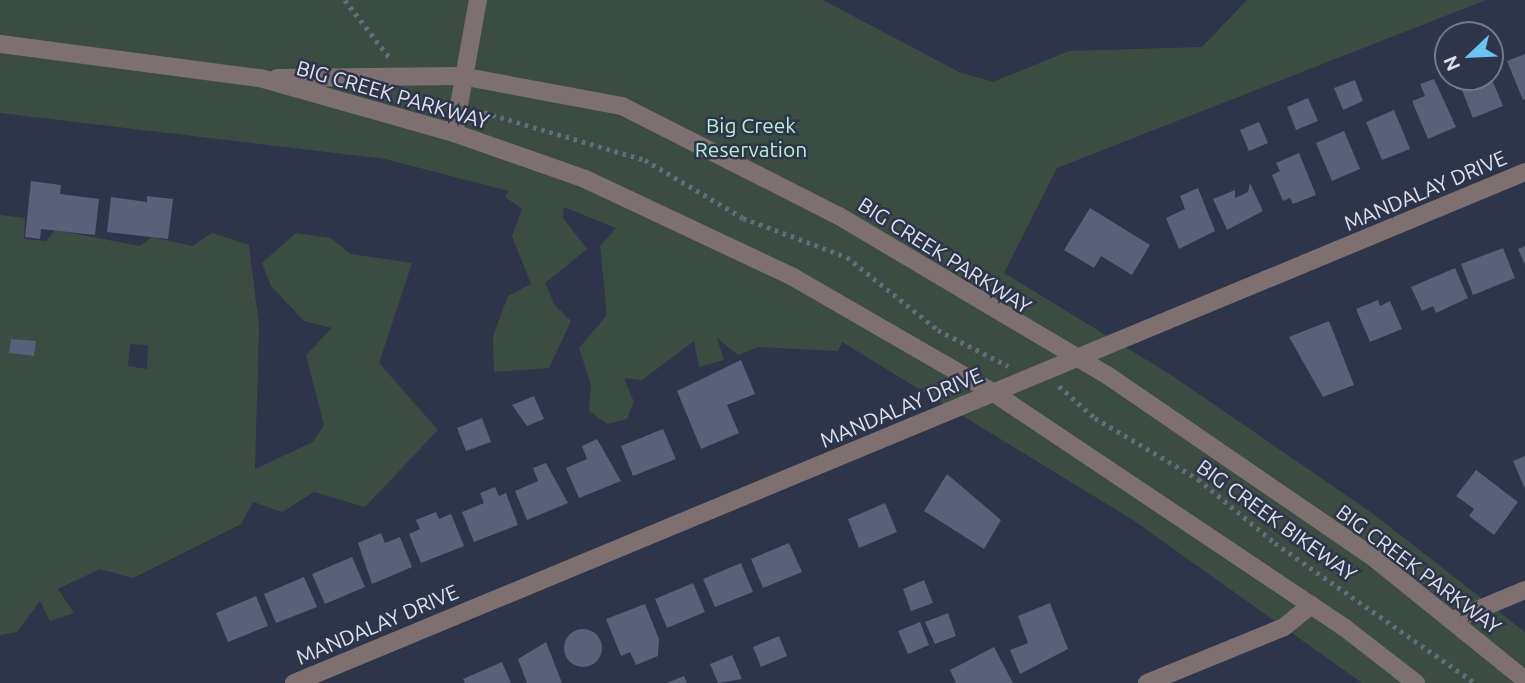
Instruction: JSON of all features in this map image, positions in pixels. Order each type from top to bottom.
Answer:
[{"type":"street","points":[[454,133],[461,76],[478,0]]},
{"type":"street","name":"BIG CREEK PARKWAY","points":[[0,44],[260,78],[461,76],[622,106],[839,216],[1076,359],[1351,543],[1453,620],[1525,680]]},
{"type":"street","name":"BIG CREEK PARKWAY","points":[[260,78],[454,133],[585,178],[793,277],[994,393],[1311,605],[1416,683]]},
{"type":"street","name":"MANDALAY DRIVE","points":[[294,683],[1525,172]]},
{"type":"street","points":[[1453,620],[1525,590]]},
{"type":"street","points":[[1147,683],[1284,627],[1311,605]]},
{"type":"path","points":[[345,0],[394,65]]},
{"type":"path","points":[[479,110],[645,160],[743,218],[847,257],[938,330],[1002,364]]},
{"type":"path","name":"BIG CREEK BIKEWAY","points":[[1060,387],[1096,418],[1198,479],[1275,543],[1475,683]]},
{"type":"green space","name":"Big Creek Reservation","points":[[0,0],[823,0],[959,72],[993,82],[1069,51],[1202,47],[1247,0],[1486,0],[1057,168],[1004,273],[1171,375],[1372,513],[1525,632],[1525,683],[1362,683],[1133,520],[842,342],[838,351],[758,347],[738,355],[717,338],[724,360],[699,367],[694,341],[642,380],[624,378],[634,402],[627,419],[607,424],[589,411],[591,385],[579,348],[607,315],[600,246],[616,228],[564,207],[563,218],[587,249],[545,283],[554,304],[571,321],[549,368],[494,372],[493,336],[508,296],[531,284],[512,236],[522,209],[505,197],[509,191],[385,159],[0,113]]},
{"type":"green space","points":[[0,215],[25,218],[24,239],[46,241],[55,230],[140,246],[152,237],[192,246],[212,233],[249,245],[259,327],[255,469],[313,442],[324,425],[306,355],[332,328],[304,321],[271,286],[262,263],[296,233],[330,238],[351,254],[412,263],[379,363],[438,430],[365,507],[314,492],[282,512],[253,502],[241,524],[133,578],[100,569],[58,589],[74,613],[50,621],[40,601],[17,632],[0,635]],"holes":[[[11,339],[36,342],[34,356],[9,353]],[[130,344],[148,345],[147,369],[128,366]]]},
{"type":"building","points":[[1525,54],[1525,99],[1523,100],[1507,61]]},
{"type":"building","points":[[1434,79],[1434,91],[1440,91],[1456,127],[1428,139],[1412,101],[1425,96],[1420,84]]},
{"type":"building","points":[[1355,80],[1363,101],[1343,110],[1334,88]]},
{"type":"building","points":[[1462,91],[1497,91],[1503,106],[1473,118]]},
{"type":"building","points":[[1308,98],[1318,121],[1296,130],[1287,107]]},
{"type":"building","points":[[1394,110],[1410,149],[1382,160],[1366,122]]},
{"type":"building","points":[[1259,122],[1268,143],[1249,151],[1240,130]]},
{"type":"building","points":[[1344,131],[1360,169],[1332,181],[1316,143]]},
{"type":"building","points":[[1299,153],[1316,195],[1293,204],[1290,198],[1283,201],[1272,175],[1280,171],[1276,163]]},
{"type":"building","points":[[31,181],[61,185],[60,194],[99,199],[95,235],[41,229],[40,239],[25,237]]},
{"type":"building","points":[[1250,183],[1263,211],[1227,230],[1213,199],[1235,190],[1235,198],[1248,192]]},
{"type":"building","points":[[1198,188],[1215,231],[1179,249],[1166,218],[1185,209],[1180,196]]},
{"type":"building","points":[[147,196],[173,199],[168,239],[107,232],[111,197],[147,202]]},
{"type":"building","points":[[1090,208],[1150,245],[1132,275],[1101,256],[1094,268],[1064,250]]},
{"type":"building","points":[[1525,246],[1525,265],[1518,249]]},
{"type":"building","points":[[1503,248],[1515,278],[1473,295],[1461,264]]},
{"type":"building","points":[[1455,268],[1468,298],[1436,313],[1433,306],[1422,311],[1411,287]]},
{"type":"building","points":[[1378,300],[1380,306],[1390,301],[1402,329],[1370,342],[1356,309]]},
{"type":"building","points":[[1329,321],[1354,385],[1323,397],[1289,337]]},
{"type":"building","points":[[11,339],[36,341],[34,356],[9,353]]},
{"type":"building","points":[[741,360],[755,394],[727,405],[739,433],[701,449],[677,391]]},
{"type":"building","points":[[534,396],[544,419],[527,426],[512,405]]},
{"type":"building","points":[[482,418],[491,442],[466,451],[457,428]]},
{"type":"building","points":[[663,429],[676,459],[633,476],[621,446]]},
{"type":"building","points":[[597,439],[621,481],[579,498],[566,468],[587,459],[582,446]]},
{"type":"building","points":[[1525,456],[1525,489],[1513,461]]},
{"type":"building","points":[[546,463],[568,503],[527,520],[515,491],[538,481],[533,468]]},
{"type":"building","points":[[1476,470],[1518,502],[1494,535],[1469,516],[1474,509],[1456,496]]},
{"type":"building","points":[[947,474],[1001,520],[984,549],[924,511]]},
{"type":"building","points":[[495,487],[499,496],[506,493],[518,525],[474,542],[462,512],[484,503],[480,493]]},
{"type":"building","points":[[885,503],[897,532],[859,548],[848,519]]},
{"type":"building","points":[[436,512],[439,519],[451,514],[464,546],[421,563],[409,534],[420,529],[416,520]]},
{"type":"building","points":[[381,533],[385,543],[400,537],[412,567],[372,584],[358,543]]},
{"type":"building","points":[[789,543],[802,572],[763,588],[751,559]]},
{"type":"building","points":[[352,557],[365,587],[325,604],[312,574]]},
{"type":"building","points":[[741,563],[753,592],[715,607],[703,579]]},
{"type":"building","points":[[304,577],[317,607],[276,623],[264,594]]},
{"type":"building","points":[[924,580],[933,603],[911,611],[903,589]]},
{"type":"building","points":[[693,583],[705,612],[667,628],[655,599]]},
{"type":"building","points":[[256,596],[268,626],[228,642],[216,613]]},
{"type":"building","points":[[1050,603],[1068,649],[1020,674],[1010,650],[1028,643],[1018,616]]},
{"type":"building","points":[[645,604],[659,639],[658,656],[636,665],[630,652],[621,656],[606,619]]},
{"type":"building","points":[[948,613],[956,636],[935,644],[925,622]]},
{"type":"building","points":[[920,622],[929,645],[908,654],[898,631]]},
{"type":"building","points":[[583,629],[596,635],[602,648],[596,661],[583,667],[570,661],[564,648],[570,635]]},
{"type":"building","points":[[779,636],[787,656],[761,667],[753,647]]},
{"type":"building","points":[[546,642],[562,683],[527,683],[518,659]]},
{"type":"building","points":[[994,647],[1013,683],[956,683],[950,670]]},
{"type":"building","points":[[732,655],[742,679],[718,683],[710,664]]},
{"type":"building","points":[[502,662],[511,683],[465,683],[463,679]]},
{"type":"building","points":[[684,676],[687,683],[667,683]]}]
